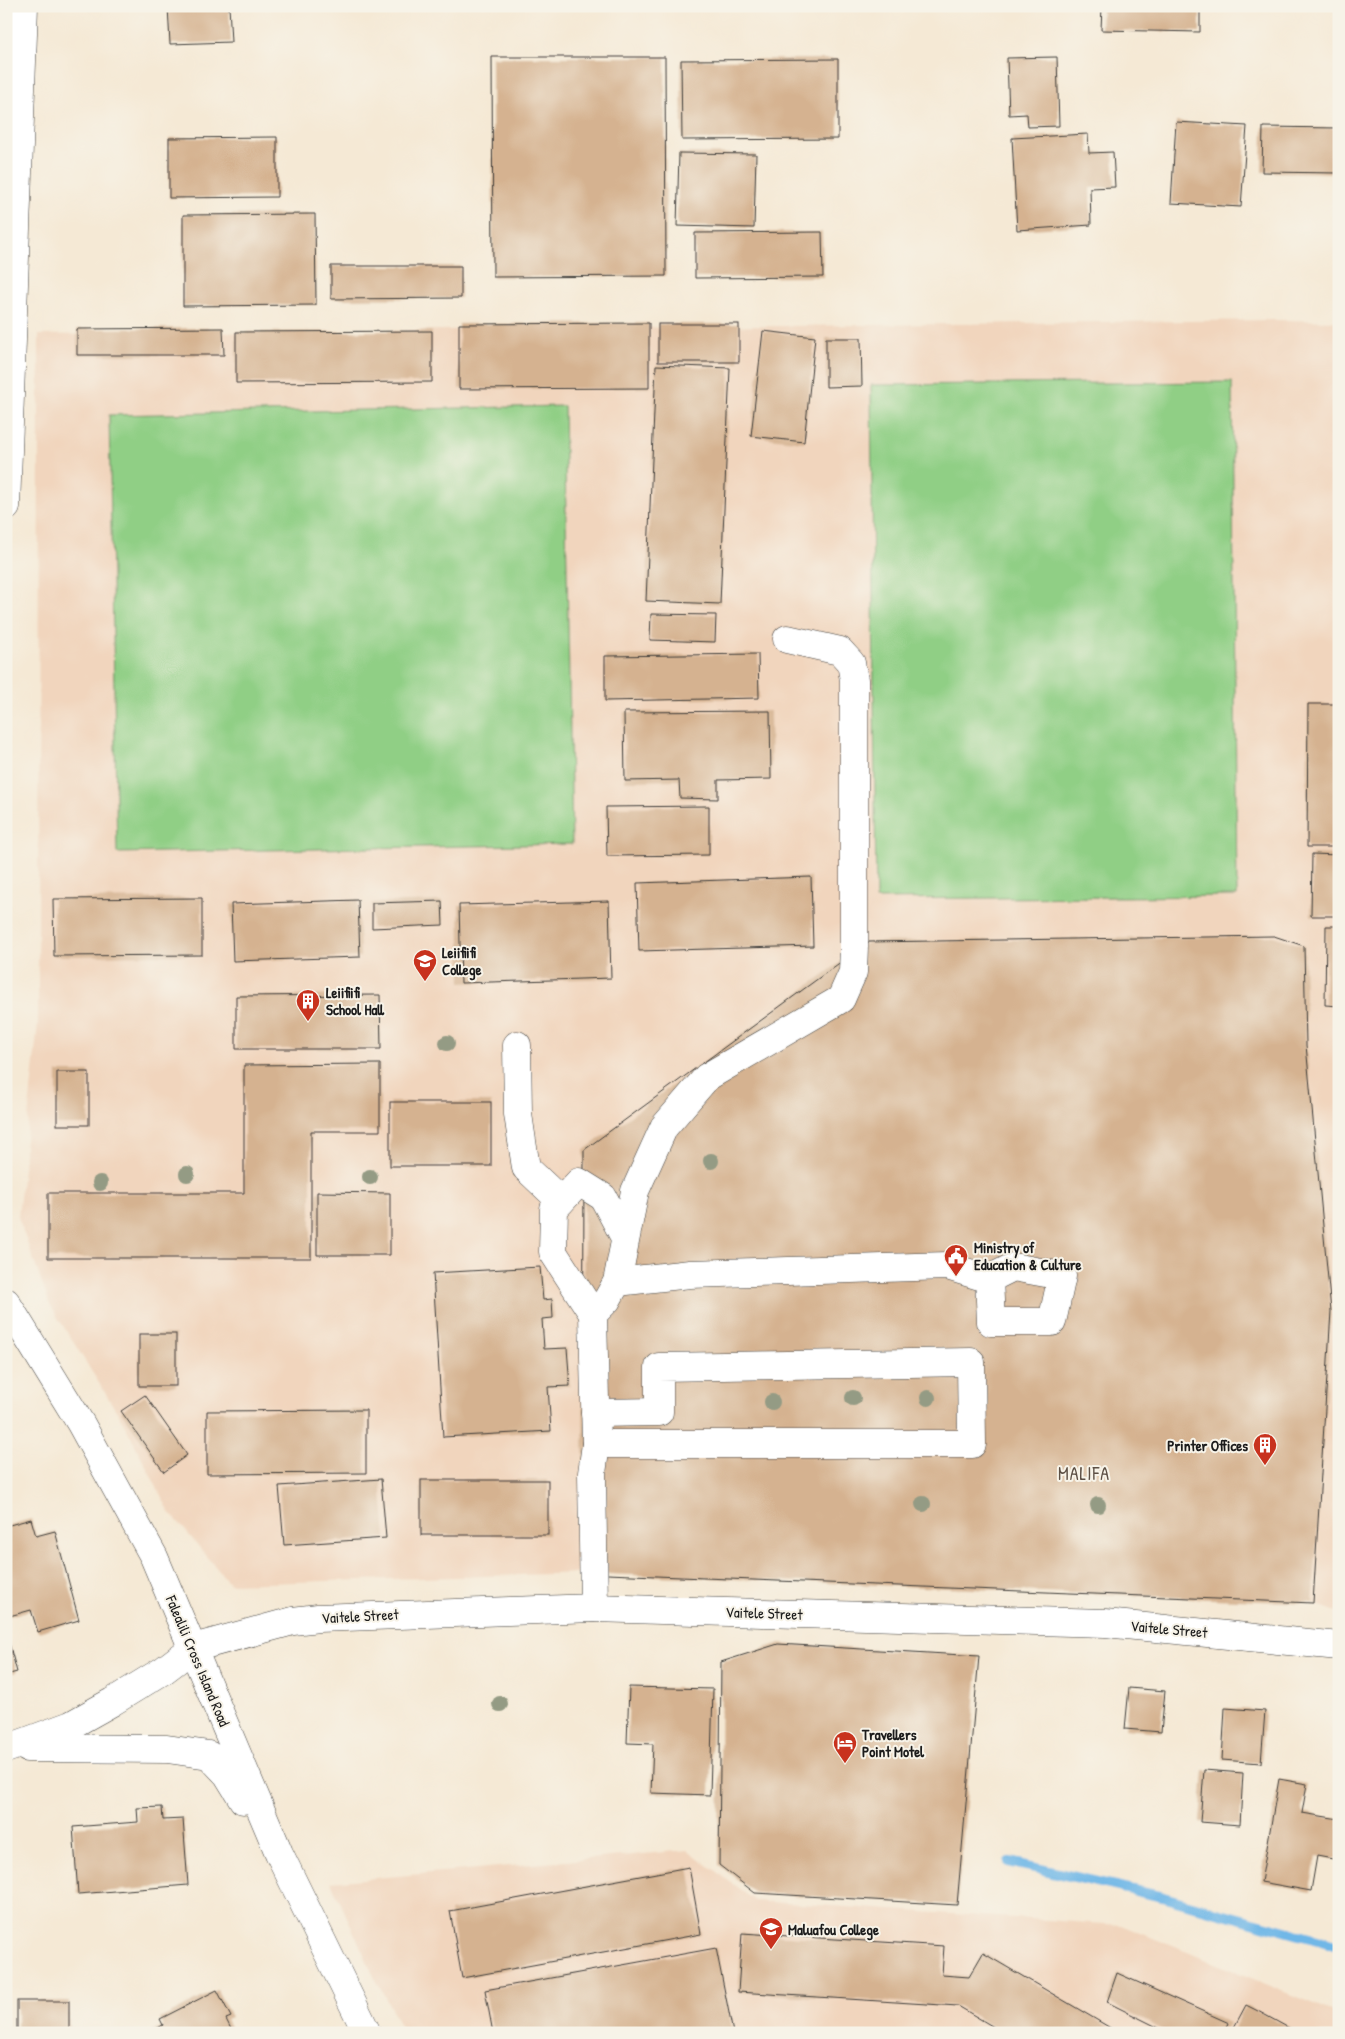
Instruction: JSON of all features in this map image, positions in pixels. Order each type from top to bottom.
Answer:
[{"type":"main road","points":[[6,507],[24,6]]},
{"type":"main road","points":[[593,1314],[607,1300],[616,1282],[635,1191],[664,1127],[707,1078],[840,999],[853,972],[854,680],[850,663],[840,652],[787,639]]},
{"type":"main road","points":[[517,1045],[518,1114],[526,1168],[561,1201]]},
{"type":"main road","points":[[594,1608],[592,1473],[596,1444],[593,1314],[553,1252],[554,1209],[579,1182],[603,1197],[625,1238]]},
{"type":"main road","points":[[616,1282],[690,1274],[947,1266],[989,1279]]},
{"type":"main road","name":"Falealili Cross Island Road","points":[[6,1302],[82,1424],[154,1557],[279,1853],[367,2033]]},
{"type":"main road","points":[[595,1412],[659,1412],[659,1367],[971,1362],[972,1444],[596,1444]]},
{"type":"main road","name":"Vaitele Street","points":[[193,1648],[293,1621],[318,1618],[594,1608],[1105,1624],[1339,1646]]},
{"type":"main road","points":[[9,1748],[71,1725],[164,1670],[193,1648]]},
{"type":"main road","points":[[9,1748],[167,1749],[209,1755],[228,1774],[251,1814],[279,1853]]},
{"type":"shaded area","name":"Leiifiifi College","points":[[1275,320],[1339,321],[1339,1613],[1313,1603],[1319,1191],[1306,1045],[1304,947],[1274,936],[868,942],[584,1150],[583,1573],[230,1584],[169,1511],[124,1423],[50,1305],[18,1217],[38,1023],[39,335]]},
{"type":"shaded area","name":"Maluafou College","points":[[688,1850],[755,1901],[1121,1925],[1339,2014],[1339,2033],[404,2033],[373,1974],[331,1882]]},
{"type":"green space","points":[[1232,382],[1237,896],[876,899],[871,385]]},
{"type":"green space","points":[[564,406],[572,844],[117,853],[109,415]]},
{"type":"building","points":[[168,6],[229,6],[231,42],[170,44]]},
{"type":"building","points":[[1102,6],[1200,6],[1200,32],[1101,30]]},
{"type":"building","points":[[492,57],[665,57],[666,276],[493,277]]},
{"type":"building","points":[[1057,57],[1059,126],[1028,127],[1027,114],[1009,115],[1007,58]]},
{"type":"building","points":[[838,59],[838,139],[682,140],[681,60]]},
{"type":"building","points":[[1176,122],[1247,126],[1241,207],[1171,203]]},
{"type":"building","points":[[1263,127],[1339,128],[1339,173],[1262,172]]},
{"type":"building","points":[[1088,134],[1089,153],[1113,152],[1115,187],[1090,188],[1091,225],[1017,230],[1012,138]]},
{"type":"building","points":[[277,137],[277,197],[169,198],[169,138]]},
{"type":"building","points":[[679,153],[756,154],[754,228],[677,226]]},
{"type":"building","points":[[315,214],[316,305],[183,306],[183,215]]},
{"type":"building","points":[[822,232],[823,277],[695,278],[695,233]]},
{"type":"building","points":[[331,266],[461,266],[461,298],[331,299]]},
{"type":"building","points":[[649,323],[649,388],[459,389],[459,324]]},
{"type":"building","points":[[658,324],[739,324],[739,362],[658,362]]},
{"type":"building","points":[[223,328],[224,355],[77,355],[77,329]]},
{"type":"building","points":[[432,331],[432,382],[236,383],[236,332]]},
{"type":"building","points":[[763,331],[815,337],[804,442],[751,436]]},
{"type":"building","points":[[826,338],[861,338],[862,386],[826,387]]},
{"type":"building","points":[[656,365],[730,368],[720,604],[646,601]]},
{"type":"building","points":[[651,614],[716,615],[715,642],[650,640]]},
{"type":"building","points":[[758,654],[759,698],[605,701],[605,656]]},
{"type":"building","points":[[1308,704],[1339,704],[1339,847],[1307,847]]},
{"type":"building","points":[[770,711],[771,779],[718,780],[718,799],[680,798],[679,780],[625,781],[624,712]]},
{"type":"building","points":[[709,806],[709,855],[607,856],[606,807]]},
{"type":"building","points":[[1312,854],[1339,855],[1339,916],[1311,916]]},
{"type":"building","points":[[811,877],[813,946],[639,951],[637,883]]},
{"type":"building","points":[[202,898],[202,955],[54,956],[53,899]]},
{"type":"building","points":[[358,900],[360,957],[233,961],[231,904]]},
{"type":"building","points":[[442,901],[443,925],[372,928],[372,903]]},
{"type":"building","points":[[609,901],[611,978],[461,983],[459,905]]},
{"type":"building","points":[[1326,926],[1339,926],[1339,1006],[1325,1005]]},
{"type":"building","name":"Ministry of Education & Culture","points":[[1274,936],[1304,946],[1306,1045],[1331,1311],[1313,1603],[583,1573],[584,1150],[868,942]]},
{"type":"building","name":"Leiifiifi School Hall","points":[[380,995],[381,1049],[236,1049],[236,996]]},
{"type":"building","points":[[380,1064],[380,1131],[311,1131],[311,1258],[48,1258],[48,1193],[244,1193],[244,1065]]},
{"type":"building","points":[[57,1072],[89,1072],[89,1125],[57,1125]]},
{"type":"building","points":[[390,1102],[491,1102],[491,1166],[390,1166]]},
{"type":"building","points":[[317,1192],[390,1193],[390,1255],[317,1255]]},
{"type":"building","points":[[540,1267],[543,1300],[552,1299],[553,1318],[542,1319],[544,1349],[567,1348],[570,1386],[548,1387],[551,1431],[443,1437],[433,1273]]},
{"type":"building","points":[[139,1334],[176,1334],[176,1386],[139,1386]]},
{"type":"building","points":[[145,1395],[187,1455],[164,1472],[121,1411]]},
{"type":"building","points":[[366,1410],[366,1473],[207,1474],[207,1411]]},
{"type":"building","points":[[381,1479],[386,1538],[284,1545],[279,1486]]},
{"type":"building","points":[[421,1480],[548,1480],[548,1535],[421,1535]]},
{"type":"building","points":[[31,1519],[36,1536],[55,1531],[79,1620],[38,1632],[31,1610],[6,1617],[6,1526]]},
{"type":"building","points":[[6,1632],[17,1672],[6,1675]]},
{"type":"building","name":"Travellers Point Motel","points":[[778,1644],[979,1656],[957,1905],[755,1893],[719,1865],[721,1662]]},
{"type":"building","points":[[629,1687],[713,1689],[710,1795],[651,1793],[653,1744],[627,1743]]},
{"type":"building","points":[[1129,1688],[1165,1691],[1161,1732],[1125,1729]]},
{"type":"building","points":[[1225,1708],[1265,1711],[1261,1763],[1222,1760]]},
{"type":"building","points":[[1204,1770],[1243,1773],[1240,1825],[1200,1822]]},
{"type":"building","points":[[1279,1779],[1307,1784],[1302,1813],[1339,1819],[1338,1860],[1317,1856],[1311,1891],[1261,1882]]},
{"type":"building","points":[[162,1807],[163,1820],[183,1819],[188,1885],[78,1894],[73,1827],[138,1822],[137,1808]]},
{"type":"building","points":[[689,1867],[701,1934],[462,1978],[450,1911]]},
{"type":"building","points":[[742,1933],[944,1946],[942,1975],[969,1977],[983,1953],[1119,2033],[1004,2033],[958,2006],[738,1992]]},
{"type":"building","points":[[716,1948],[733,2033],[493,2033],[485,1990]]},
{"type":"building","points":[[1117,1973],[1229,2023],[1224,2033],[1169,2033],[1107,2002]]},
{"type":"building","points":[[217,1990],[231,2017],[226,2019],[233,2033],[149,2033],[163,2025],[160,2019]]},
{"type":"building","points":[[17,2001],[69,2001],[69,2031],[17,2031]]},
{"type":"building","points":[[1246,2005],[1256,2010],[1298,2033],[1231,2033]]},
{"type":"waterway","points":[[1009,1862],[1163,1897],[1339,1946]]},
{"type":"place","name":"Leiifiifi College","points":[[425,982]]},
{"type":"place","name":"Leiifiifi School Hall","points":[[308,1022]]},
{"type":"place","name":"Ministry of Education & Culture","points":[[956,1277]]},
{"type":"place","name":"Printer Offices","points":[[1265,1466]]},
{"type":"place","name":"Travellers Point Motel","points":[[845,1764]]},
{"type":"place","name":"Maluafou College","points":[[771,1950]]},
{"type":"district","name":"MALIFA","points":[[1084,1473]]}]
